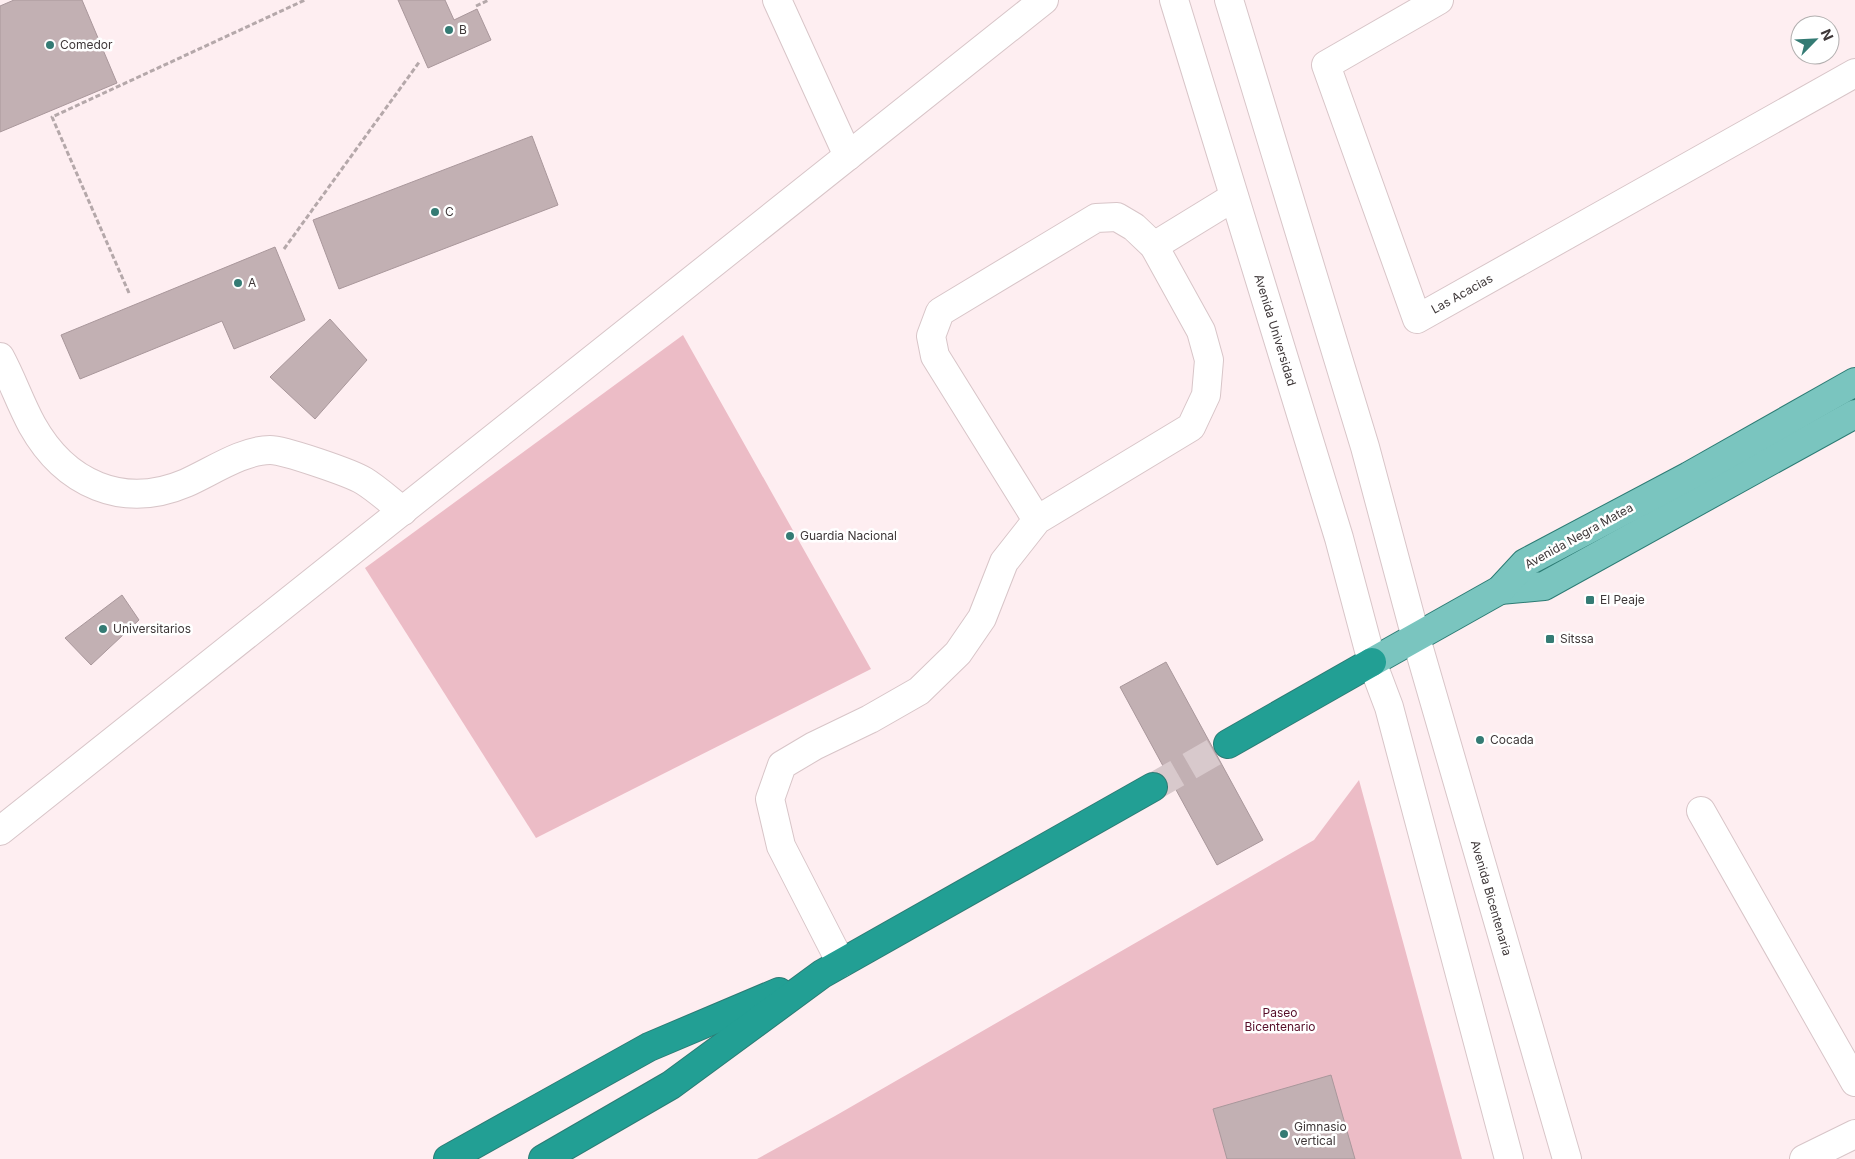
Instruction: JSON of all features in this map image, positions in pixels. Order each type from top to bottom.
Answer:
[{"type":"highway","points":[[1228,744],[1372,662]]},
{"type":"highway","points":[[543,1159],[671,1085],[832,969],[1153,787]]},
{"type":"highway","points":[[448,1159],[649,1047],[832,969]]},
{"type":"highway","points":[[572,1159],[602,1125]]},
{"type":"main road","name":"Avenida Negra Matea","points":[[1500,590],[1525,563],[1690,476],[1855,382]]},
{"type":"main road","name":"Avenida Negra Matea","points":[[1500,590],[1544,586],[1855,414]]},
{"type":"main road","points":[[1372,662],[1500,590]]},
{"type":"street","points":[[777,0],[848,156]]},
{"type":"street","points":[[0,831],[1044,0]]},
{"type":"street","name":"Avenida Universidad","points":[[1174,0],[1339,538],[1372,662]]},
{"type":"street","points":[[1229,0],[1365,447],[1416,638]]},
{"type":"street","name":"Las Acacias","points":[[1439,0],[1326,65],[1417,319],[1855,73]]},
{"type":"street","points":[[1154,246],[1234,197]]},
{"type":"street","points":[[832,969],[781,846],[770,799],[782,765],[814,746],[870,720],[919,691],[958,654],[982,618],[1004,562],[1038,520],[1191,427],[1206,395],[1209,360],[1201,331],[1154,246],[1134,227],[1117,217],[1096,218],[940,312],[931,336],[935,356],[1038,520]]},
{"type":"street","points":[[0,357],[29,419],[49,450],[63,465],[97,487],[135,494],[153,493],[187,482],[249,453],[262,450],[280,450],[356,477],[403,511]]},
{"type":"street","name":"Avenida Bicentenaria","points":[[1416,638],[1567,1159]]},
{"type":"street","points":[[1372,662],[1389,707],[1509,1159]]},
{"type":"street","points":[[1701,812],[1855,1082]]},
{"type":"street","points":[[1804,1159],[1855,1134]]},
{"type":"path","points":[[129,293],[52,117],[305,0]]},
{"type":"path","points":[[476,6],[489,0]]},
{"type":"path","points":[[284,249],[420,61]]},
{"type":"green space","points":[[683,335],[871,669],[536,838],[365,568]]},
{"type":"green space","name":"Paseo Bicentenario","points":[[1359,780],[1462,1159],[757,1159],[1314,840]]},
{"type":"building","name":"Comedor","points":[[14,0],[82,0],[117,83],[0,132],[0,6]]},
{"type":"building","name":"B","points":[[398,0],[445,0],[454,20],[477,9],[491,40],[428,68]]},
{"type":"building","name":"C","points":[[532,136],[558,205],[339,289],[313,220]]},
{"type":"building","name":"A","points":[[275,247],[305,320],[234,349],[222,321],[80,379],[61,335]]},
{"type":"building","points":[[330,319],[367,360],[315,419],[270,377]]},
{"type":"building","name":"Universitarios","points":[[122,595],[139,620],[91,665],[65,638]]},
{"type":"building","points":[[1166,662],[1263,840],[1217,865],[1120,687]]},
{"type":"building","name":"Gimnasio vertical","points":[[1331,1075],[1355,1159],[1227,1159],[1213,1109]]},
{"type":"tunnel","points":[[1153,787],[1228,744]]},
{"type":"place","name":"B","points":[[449,30]]},
{"type":"place","name":"Comedor","points":[[50,45]]},
{"type":"place","name":"C","points":[[435,212]]},
{"type":"place","name":"A","points":[[238,283]]},
{"type":"place","name":"Guardia Nacional","points":[[790,536]]},
{"type":"place","name":"El Peaje","points":[[1590,600]]},
{"type":"place","name":"Universitarios","points":[[103,629]]},
{"type":"place","name":"Sitssa","points":[[1550,639]]},
{"type":"place","name":"Cocada","points":[[1480,740]]},
{"type":"place","name":"Gimnasio vertical","points":[[1284,1134]]}]
